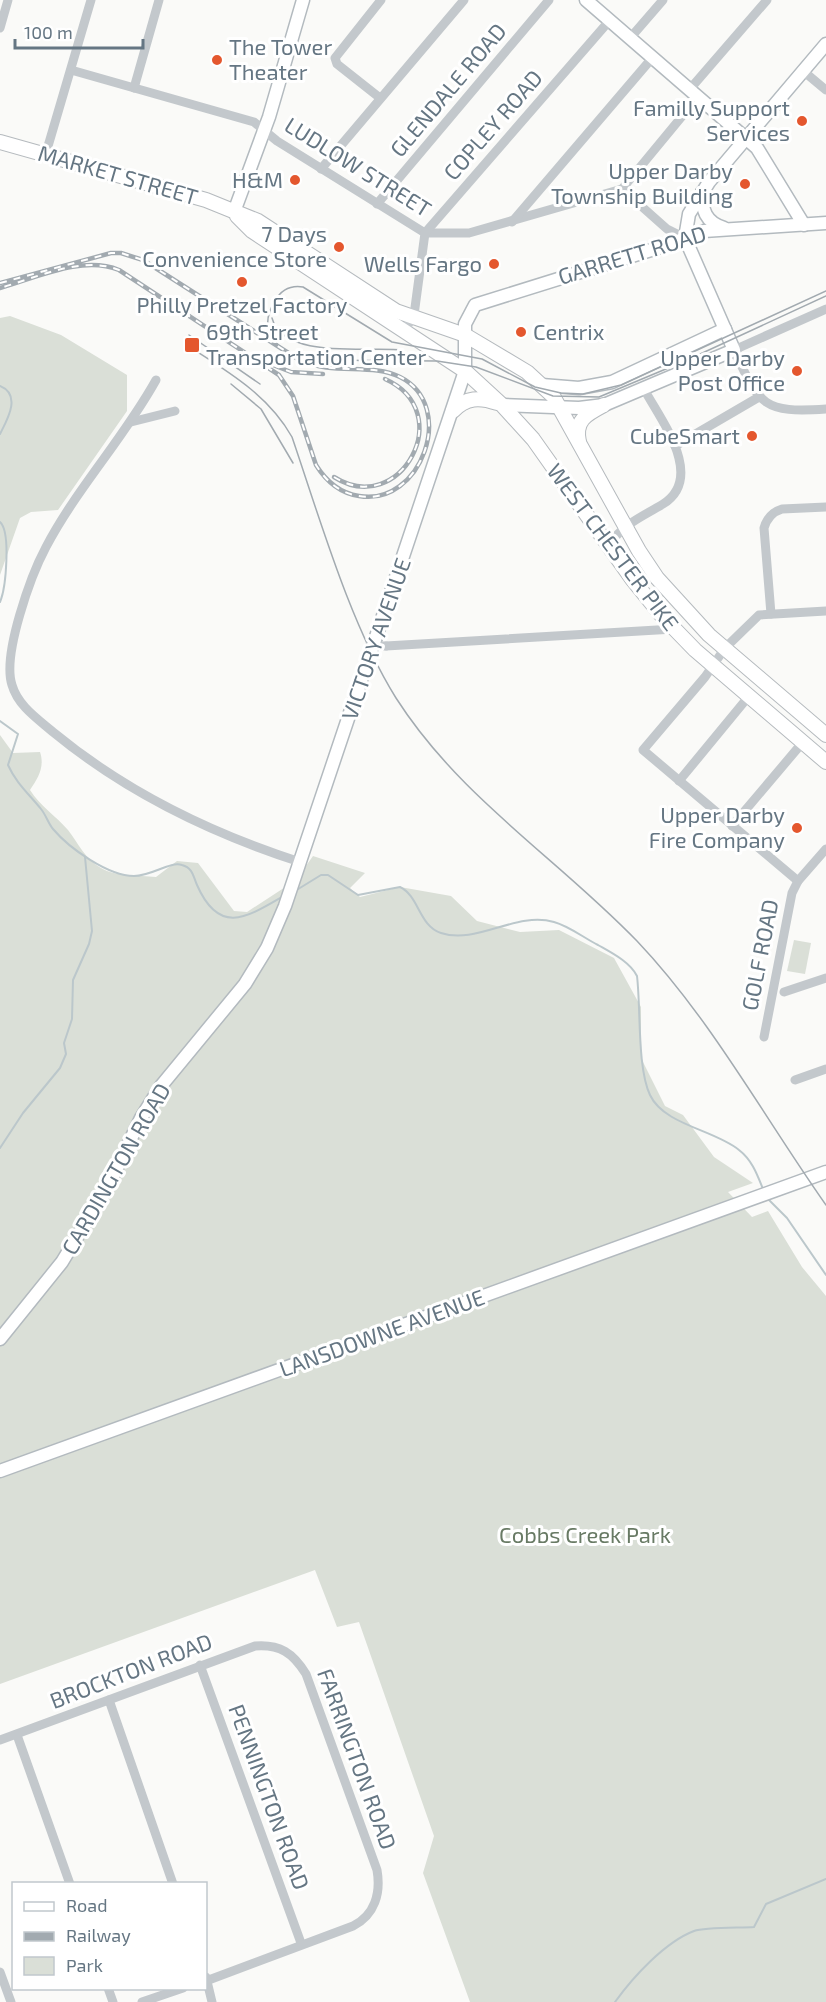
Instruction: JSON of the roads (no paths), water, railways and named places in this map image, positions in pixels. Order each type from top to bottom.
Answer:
[{"type":"main road","name":"MARKET STREET","points":[[0,142],[46,153],[206,201],[258,221],[393,309],[413,317]]},
{"type":"main road","name":"MARKET STREET","points":[[234,212],[252,231],[404,332]]},
{"type":"main road","name":"WEST CHESTER PIKE","points":[[413,317],[465,335],[486,346],[542,385],[559,407],[624,525],[657,578],[693,620],[826,735]]},
{"type":"main road","name":"WEST CHESTER PIKE","points":[[404,332],[465,371],[502,405],[533,439],[641,591],[674,629],[712,665],[826,762]]},
{"type":"main road","points":[[453,411],[459,404],[471,399],[502,405]]},
{"type":"main road","points":[[579,444],[577,430],[580,421],[586,414],[604,405]]},
{"type":"street","points":[[0,28],[8,0]]},
{"type":"street","points":[[46,153],[91,0]]},
{"type":"street","points":[[134,87],[159,0]]},
{"type":"street","points":[[234,212],[264,131],[303,0]]},
{"type":"street","points":[[380,98],[337,64],[335,58],[381,0]]},
{"type":"street","points":[[321,169],[464,0]]},
{"type":"street","name":"GLENDALE ROAD","points":[[377,204],[549,0]]},
{"type":"street","points":[[586,0],[757,148],[778,178],[804,225]]},
{"type":"street","points":[[631,37],[663,0]]},
{"type":"street","points":[[685,238],[667,229],[622,189],[767,0]]},
{"type":"street","name":"COPLEY ROAD","points":[[425,233],[610,20]]},
{"type":"street","points":[[826,44],[702,192],[687,220],[685,238],[734,350],[759,397],[772,407],[782,410],[826,409]]},
{"type":"street","points":[[512,222],[653,57]]},
{"type":"street","name":"LUDLOW STREET","points":[[71,70],[250,121],[321,169],[425,233],[470,233],[622,189]]},
{"type":"street","points":[[802,70],[826,90]]},
{"type":"street","points":[[702,192],[706,218],[725,228]]},
{"type":"street","name":"GARRETT ROAD","points":[[465,371],[465,335],[469,311],[483,300],[685,238],[725,228],[826,223]]},
{"type":"street","points":[[404,332],[413,317],[425,233]]},
{"type":"street","points":[[502,405],[589,408],[604,405],[826,309]]},
{"type":"street","points":[[542,385],[579,388],[612,382],[725,329]]},
{"type":"street","name":"VICTORY AVENUE","points":[[285,906],[465,371]]},
{"type":"street","points":[[156,380],[131,422],[43,554],[14,640],[9,662],[12,686],[19,701],[33,716],[86,758],[135,792],[197,823],[299,867]]},
{"type":"street","points":[[608,545],[624,525],[663,503],[676,491],[682,471],[675,446],[644,389]]},
{"type":"street","points":[[675,446],[759,397]]},
{"type":"street","points":[[131,422],[175,411]]},
{"type":"street","points":[[771,614],[764,528],[766,522],[776,511],[782,509],[826,507]]},
{"type":"street","points":[[826,611],[759,615],[725,648],[705,677],[643,750],[798,881],[826,849]]},
{"type":"street","points":[[374,642],[386,646],[674,629]]},
{"type":"street","points":[[680,781],[749,696]]},
{"type":"street","points":[[732,826],[803,742]]},
{"type":"street","name":"GOLF ROAD","points":[[764,1036],[792,893],[798,881]]},
{"type":"street","name":"CARDINGTON ROAD","points":[[0,1339],[62,1262],[108,1184],[141,1118],[184,1057],[249,978],[267,948],[285,906]]},
{"type":"street","name":"GOLF ROAD","points":[[784,992],[826,978]]},
{"type":"street","points":[[795,1080],[826,1069]]},
{"type":"street","name":"LANSDOWNE AVENUE","points":[[0,1471],[826,1172]]},
{"type":"street","name":"BROCKTON ROAD","points":[[0,1740],[255,1646],[278,1647]]},
{"type":"street","name":"FARRINGTON ROAD","points":[[278,1647],[296,1658],[306,1674],[377,1870],[380,1884],[378,1896],[360,1922],[301,1943]]},
{"type":"street","name":"PENNINGTON ROAD","points":[[200,1665],[301,1943]]},
{"type":"street","points":[[109,1700],[172,1882]]},
{"type":"street","points":[[17,1735],[69,1882]]},
{"type":"street","points":[[207,1979],[301,1943]]},
{"type":"street","points":[[0,1972],[11,2002]]},
{"type":"street","points":[[207,1983],[212,2002]]},
{"type":"street","points":[[142,2002],[180,1990]]},
{"type":"waterway","points":[[0,386],[7,390],[12,401],[9,415],[0,434]]},
{"type":"waterway","points":[[0,522],[6,548],[6,573],[0,602]]},
{"type":"waterway","points":[[0,721],[18,734],[8,765],[15,777],[43,811],[53,829],[90,860],[113,871],[134,876],[177,864],[186,866],[192,873],[205,901],[214,911],[234,918],[257,911],[282,897]]},
{"type":"waterway","points":[[0,1148],[23,1113],[60,1068],[66,1054],[64,1043],[72,1019],[73,980],[89,944],[92,931],[85,857]]},
{"type":"waterway","points":[[295,891],[321,875],[328,875],[358,895],[400,887],[411,897],[428,924],[441,933],[455,936],[468,935],[525,921],[540,920],[565,926],[615,955],[630,966],[637,976],[641,1054],[650,1095],[666,1113],[729,1143],[744,1154],[751,1163],[763,1189]]},
{"type":"waterway","points":[[766,1197],[787,1218],[826,1275]]},
{"type":"waterway","points":[[615,2002],[650,1961],[683,1936],[706,1929],[754,1927],[766,1904],[826,1879]]},
{"type":"tram line","points":[[826,291],[621,385],[583,394],[561,393],[535,387],[482,359],[392,342],[303,287],[286,289],[280,294],[270,312],[268,322],[269,330],[279,345],[307,360],[437,361],[476,367],[553,396],[599,397],[685,361],[826,296]]},
{"type":"tram line","points":[[272,318],[279,331],[292,340],[309,346],[403,350]]},
{"type":"tram line","points":[[189,335],[260,384]]},
{"type":"tram line","points":[[185,344],[230,373],[258,395],[282,421],[292,437],[337,570],[364,638],[396,698],[421,734],[479,797],[606,911],[664,971],[736,1069],[826,1205]]},
{"type":"tram line","points":[[231,384],[261,409],[293,463]]},
{"type":"railway","points":[[0,283],[111,253],[121,253],[143,260],[301,361],[326,367],[377,371],[400,377],[417,391],[427,409],[429,430],[424,451],[415,471],[400,486],[381,495],[359,496],[345,492],[329,481],[316,465],[293,396],[279,375],[119,270],[105,266],[75,266],[0,288]]},
{"type":"railway","points":[[273,365],[291,372],[323,374]]},
{"type":"railway","points":[[334,477],[358,486],[380,484],[399,473],[412,456],[419,436],[418,414],[407,394],[385,379]]},
{"type":"place","name":"The Tower Theater","points":[[217,60]]},
{"type":"place","name":"Familly Support Services","points":[[802,121]]},
{"type":"place","name":"H&M","points":[[295,180]]},
{"type":"place","name":"Upper Darby Township Building","points":[[745,184]]},
{"type":"place","name":"7 Days Convenience Store","points":[[339,247]]},
{"type":"place","name":"Wells Fargo","points":[[494,264]]},
{"type":"place","name":"Philly Pretzel Factory","points":[[242,282]]},
{"type":"place","name":"Centrix","points":[[521,332]]},
{"type":"place","name":"69th Street Transportation Center","points":[[192,345]]},
{"type":"place","name":"Upper Darby Post Office","points":[[797,371]]},
{"type":"place","name":"CubeSmart","points":[[752,436]]},
{"type":"place","name":"Upper Darby Fire Company","points":[[797,828]]},
{"type":"park label","name":"Cobbs Creek Park","points":[[585,1535]]}]
